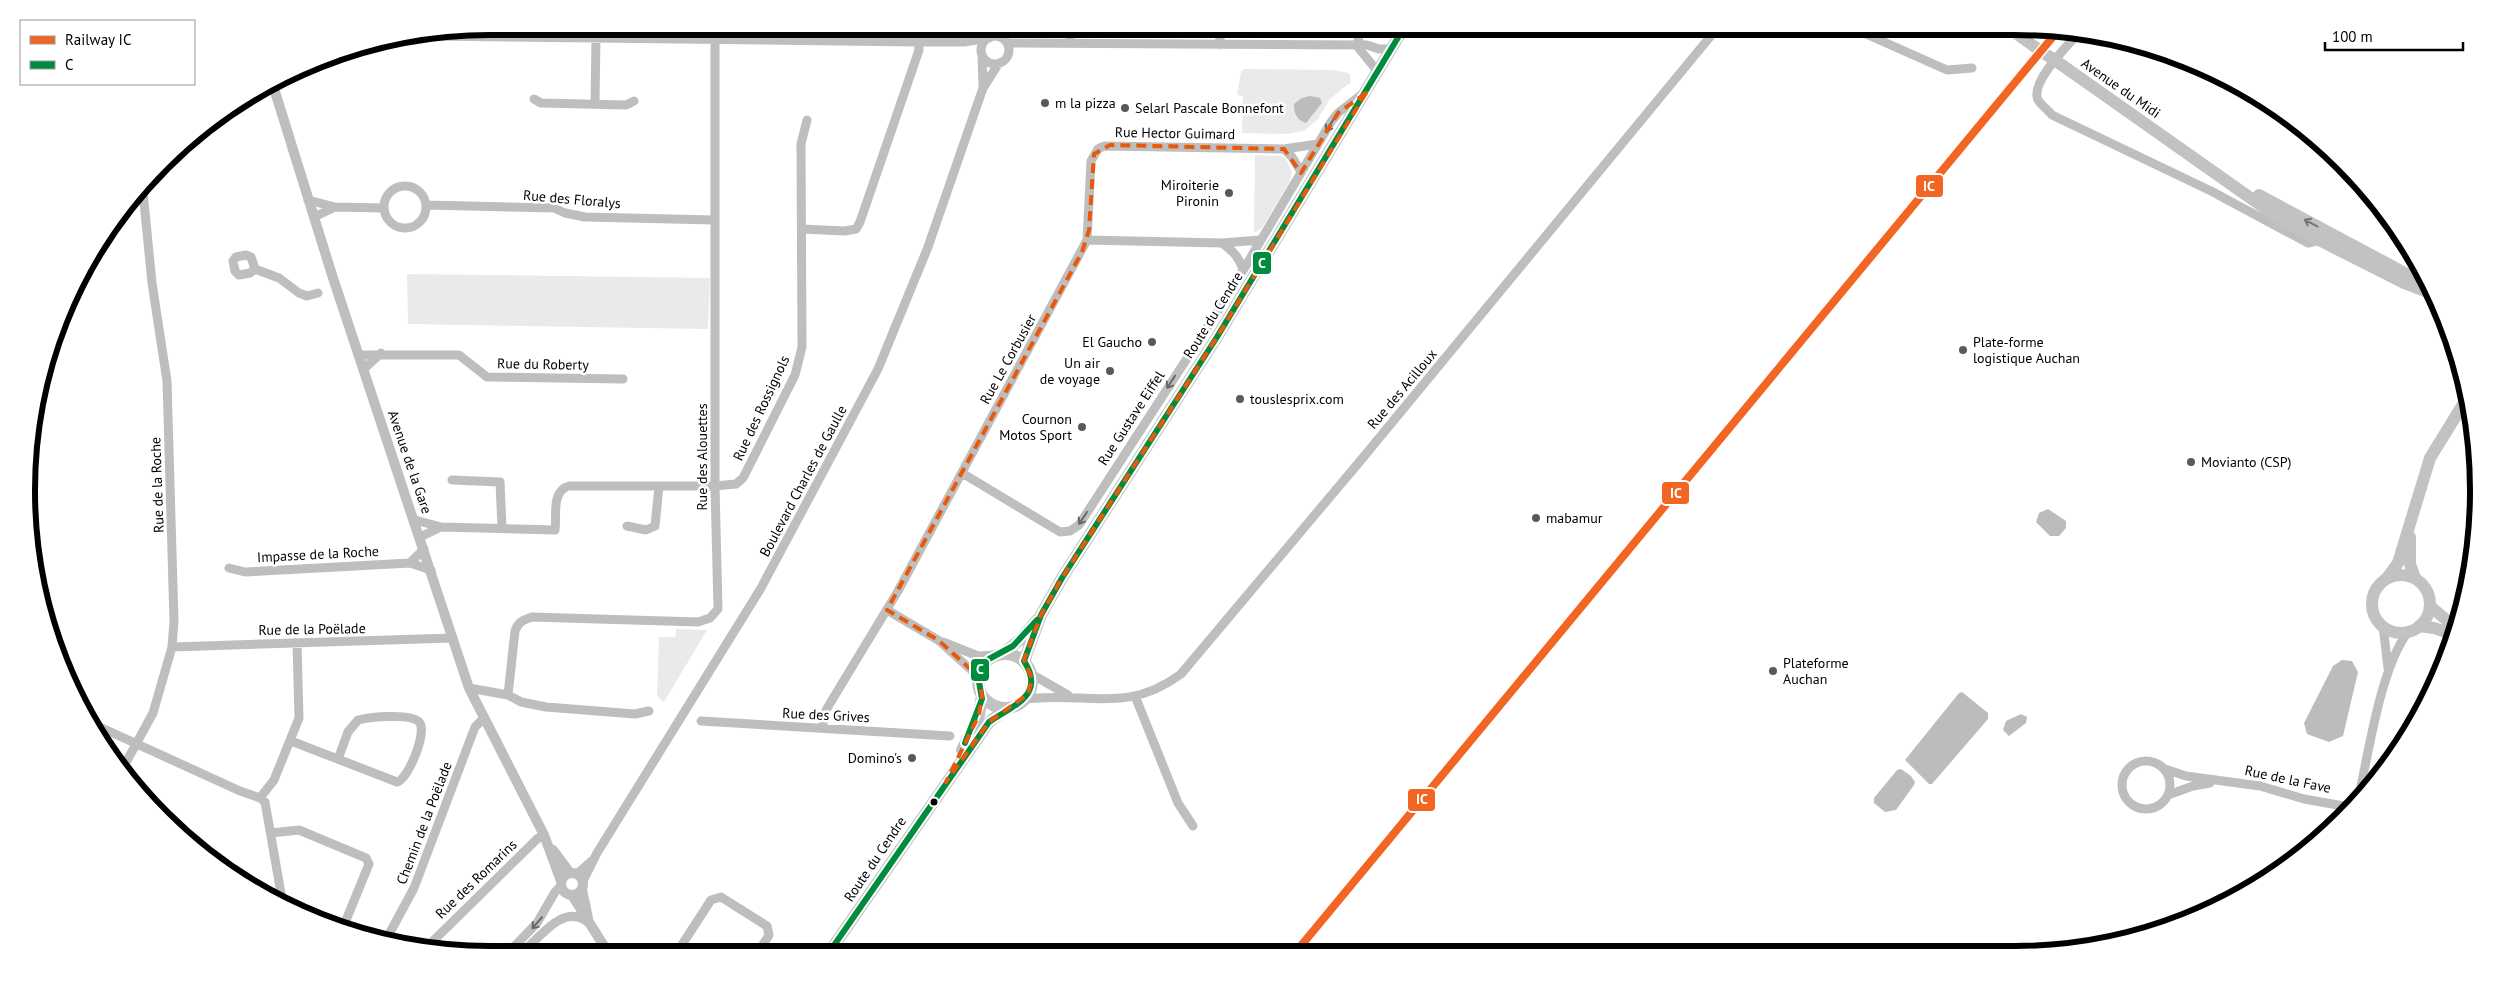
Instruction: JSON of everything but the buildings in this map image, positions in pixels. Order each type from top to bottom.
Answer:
[{"type":"main road","name":"Route du Cendre","points":[[1024,661],[1041,615],[1062,578],[1218,337],[1400,35]]},
{"type":"main road","name":"Avenue du Midi","points":[[2019,35],[2219,174],[2276,216],[2404,283],[2424,291]]},
{"type":"main road","name":"Avenue du Midi","points":[[2219,174],[2418,280]]},
{"type":"main road","points":[[2447,632],[2434,628],[2391,631],[2377,620],[2372,603],[2379,584],[2387,578],[2398,563],[2430,458],[2462,408]]},
{"type":"main road","points":[[2410,520],[2410,564],[2415,578],[2426,590],[2430,606],[2450,623]]},
{"type":"main road","points":[[2387,578],[2406,575],[2415,578]]},
{"type":"main road","points":[[2414,629],[2424,620],[2430,606]]},
{"type":"main road","name":"Route du Cendre","points":[[999,654],[1020,640],[1041,615]]},
{"type":"main road","points":[[999,654],[1016,656],[1024,661],[1031,674],[1032,684],[1025,699],[1017,705],[1008,708],[994,705],[982,696],[978,687],[978,676],[984,663],[999,654]]},
{"type":"main road","name":"Route du Cendre","points":[[946,782],[979,715],[982,696]]},
{"type":"main road","name":"Route du Cendre","points":[[833,946],[989,722],[1008,708]]},
{"type":"street","name":"Rue des Alouettes","points":[[508,695],[515,631],[518,624],[524,620],[532,617],[698,622],[715,615],[719,600],[716,486],[716,35]]},
{"type":"street","points":[[802,230],[845,231],[856,228],[860,222],[919,50],[917,35]]},
{"type":"street","points":[[1000,35],[998,39],[1003,60]]},
{"type":"street","points":[[1069,43],[1071,35]]},
{"type":"street","points":[[1220,35],[1220,44]]},
{"type":"street","points":[[1359,35],[1357,46],[1378,72]]},
{"type":"street","name":"Rue des Acilloux","points":[[1025,699],[1046,696],[1102,700],[1135,696],[1173,680],[1192,663],[1712,35]]},
{"type":"street","points":[[1868,35],[1947,70],[1972,68]]},
{"type":"street","points":[[458,36],[917,42],[964,42],[998,39],[1027,43],[1367,45],[1379,49],[1391,49]]},
{"type":"street","points":[[595,104],[596,38]]},
{"type":"street","points":[[982,55],[983,43],[998,39]]},
{"type":"street","points":[[2073,39],[2046,71],[2037,89],[2038,99],[2052,115],[2211,191],[2308,242],[2327,239],[2372,261],[2395,268]]},
{"type":"street","points":[[964,42],[982,55],[988,62],[1003,60],[1027,43]]},
{"type":"street","name":"Boulevard Charles de Gaulle","points":[[982,55],[983,88]]},
{"type":"street","name":"Boulevard Charles de Gaulle","points":[[578,879],[593,860],[761,588],[878,369],[928,247],[983,88],[1003,60]]},
{"type":"street","name":"Avenue de la Gare","points":[[274,90],[308,200],[469,688],[545,838],[561,884]]},
{"type":"street","name":"Rue Gustave Eiffel","points":[[962,473],[1060,532],[1070,530],[1079,525],[1243,270],[1338,113],[1366,93]]},
{"type":"street","points":[[534,99],[541,103],[626,105],[634,101]]},
{"type":"street","name":"Rue des Rossignols","points":[[502,528],[555,530],[558,495],[563,487],[716,486],[736,484],[743,478],[795,376],[802,347],[801,144],[807,120]]},
{"type":"street","points":[[1284,149],[1318,144]]},
{"type":"street","name":"Rue Hector Guimard","points":[[1087,240],[1091,161],[1098,149],[1104,146],[1284,149]]},
{"type":"street","points":[[1284,149],[1292,157],[1301,172]]},
{"type":"street","points":[[404,186],[416,189],[421,193],[426,205],[426,212],[419,224],[406,229],[399,228],[388,220],[383,208],[387,195],[397,187],[404,186]]},
{"type":"street","name":"Rue de la Roche","points":[[126,763],[153,713],[172,647],[174,621],[167,381],[152,283],[143,196]]},
{"type":"street","points":[[308,200],[335,207],[383,208]]},
{"type":"street","name":"Rue des Floralys","points":[[426,205],[554,208],[565,213],[585,217],[715,220]]},
{"type":"street","points":[[314,218],[335,207]]},
{"type":"street","points":[[1087,240],[1222,243],[1260,240]]},
{"type":"street","name":"Rue Le Corbusier","points":[[822,728],[826,710],[887,610],[1087,240]]},
{"type":"street","points":[[1222,243],[1233,251],[1240,260],[1243,270]]},
{"type":"street","points":[[255,269],[279,278],[299,293],[307,296],[318,294]]},
{"type":"street","points":[[364,369],[381,353]]},
{"type":"street","name":"Rue du Roberty","points":[[359,355],[381,353],[459,355],[487,377],[623,379]]},
{"type":"street","points":[[415,520],[441,527],[502,528],[500,482],[452,480]]},
{"type":"street","points":[[626,526],[646,530],[655,526],[658,486]]},
{"type":"street","points":[[420,537],[441,527]]},
{"type":"street","points":[[410,563],[424,549]]},
{"type":"street","name":"Impasse de la Roche","points":[[229,568],[245,572],[410,563],[431,570]]},
{"type":"street","points":[[887,610],[938,640],[978,656],[999,654]]},
{"type":"street","points":[[2383,626],[2388,673]]},
{"type":"street","points":[[2361,786],[2388,673],[2398,645],[2414,629]]},
{"type":"street","name":"Rue de la Poëlade","points":[[172,647],[452,638]]},
{"type":"street","points":[[938,640],[978,676]]},
{"type":"street","points":[[260,798],[274,780],[299,718],[297,643]]},
{"type":"street","name":"Rue des Acilloux","points":[[1031,674],[1072,697]]},
{"type":"street","points":[[469,688],[508,695],[521,702],[546,707],[635,714],[649,712]]},
{"type":"street","points":[[1135,696],[1178,804],[1193,826]]},
{"type":"street","points":[[291,741],[390,781],[402,781],[422,735],[421,725],[418,720],[407,717],[358,720],[348,732],[338,759]]},
{"type":"street","name":"Chemin de la Poëlade","points":[[389,934],[414,888],[475,727],[484,718]]},
{"type":"street","name":"Rue des Grives","points":[[701,721],[950,736]]},
{"type":"street","points":[[102,728],[260,798],[265,802],[281,895]]},
{"type":"street","points":[[2139,761],[2156,762],[2165,769],[2170,786],[2168,795],[2158,805],[2142,809],[2128,800],[2122,787],[2125,772],[2139,761]]},
{"type":"street","name":"Rue de la Fave","points":[[2165,769],[2186,776],[2260,786],[2304,799],[2343,806]]},
{"type":"street","name":"Rue de la Fave","points":[[2168,795],[2193,786],[2220,782]]},
{"type":"street","points":[[271,834],[299,830],[366,858],[369,864],[345,922]]},
{"type":"street","name":"Avenue de la Gare","points":[[545,838],[578,879],[589,924]]},
{"type":"street","name":"Rue des Romarins","points":[[432,942],[537,839],[545,838]]},
{"type":"street","points":[[514,946],[543,915],[564,877],[578,879],[572,895],[564,891],[561,884]]},
{"type":"street","name":"Avenue de la Gare","points":[[572,895],[604,946]]},
{"type":"street","points":[[681,946],[711,900],[716,897],[721,897],[766,926],[769,935],[762,946]]},
{"type":"street","points":[[529,946],[563,917],[579,916],[589,924]]},
{"type":"highlighted area","points":[[1366,93],[1217,337],[1062,578],[1041,615],[1024,660],[1032,679],[1028,694],[989,722],[946,782],[979,715],[982,696],[978,676],[938,640],[887,610],[1082,252],[1089,230],[1094,154],[1110,145],[1284,149],[1301,173],[1338,113]]},
{"type":"shaded area","points":[[1244,69],[1333,70],[1349,73],[1351,82],[1330,99],[1317,120],[1304,131],[1287,134],[1242,133],[1243,96],[1237,95],[1241,72]]},
{"type":"shaded area","points":[[1310,96],[1320,98],[1322,103],[1306,123],[1297,116],[1294,104],[1302,98]]},
{"type":"shaded area","points":[[1255,155],[1281,156],[1286,159],[1292,172],[1290,181],[1262,228],[1254,233]]},
{"type":"shaded area","points":[[407,274],[710,278],[708,329],[408,324]]},
{"type":"shaded area","points":[[2048,509],[2066,521],[2066,528],[2059,536],[2050,536],[2036,522],[2039,513]]},
{"type":"shaded area","points":[[676,629],[707,630],[664,702],[657,696],[659,637],[675,637]]},
{"type":"shaded area","points":[[2342,660],[2352,661],[2358,672],[2343,736],[2329,742],[2307,734],[2304,723],[2333,666]]},
{"type":"shaded area","points":[[1962,692],[1988,713],[1988,719],[1932,784],[1929,784],[1905,760],[1959,693]]},
{"type":"shaded area","points":[[2021,714],[2027,717],[2026,723],[2009,736],[2003,730],[2006,721]]},
{"type":"shaded area","points":[[1901,769],[1911,776],[1915,782],[1914,785],[1896,810],[1885,812],[1874,803],[1874,798],[1897,770]]},
{"type":"rail line","name":"IC","points":[[1301,946],[2053,37]]},
{"type":"transit line","name":"C","points":[[834,946],[989,722],[1017,704],[1029,691],[1030,673],[1024,661],[1041,615],[1062,578],[1217,337],[1400,35]]},
{"type":"transit line","name":"C","points":[[965,743],[982,699],[978,676],[981,666],[989,659],[1013,646],[1037,620]]},
{"type":"place","name":"m la pizza","points":[[1045,103]]},
{"type":"place","name":"Selarl Pascale Bonnefont","points":[[1125,108]]},
{"type":"place","name":"Miroiterie Pironin","points":[[1229,193]]},
{"type":"place","name":"El Gaucho","points":[[1152,342]]},
{"type":"place","name":"Plate-forme logistique Auchan","points":[[1963,350]]},
{"type":"place","name":"Un air de voyage","points":[[1110,371]]},
{"type":"place","name":"touslesprix.com","points":[[1240,399]]},
{"type":"place","name":"Cournon Motos Sport","points":[[1082,427]]},
{"type":"place","name":"Movianto (CSP)","points":[[2191,462]]},
{"type":"place","name":"mabamur","points":[[1536,518]]},
{"type":"place","name":"Plateforme Auchan","points":[[1773,671]]},
{"type":"place","name":"Domino's","points":[[912,758]]}]
